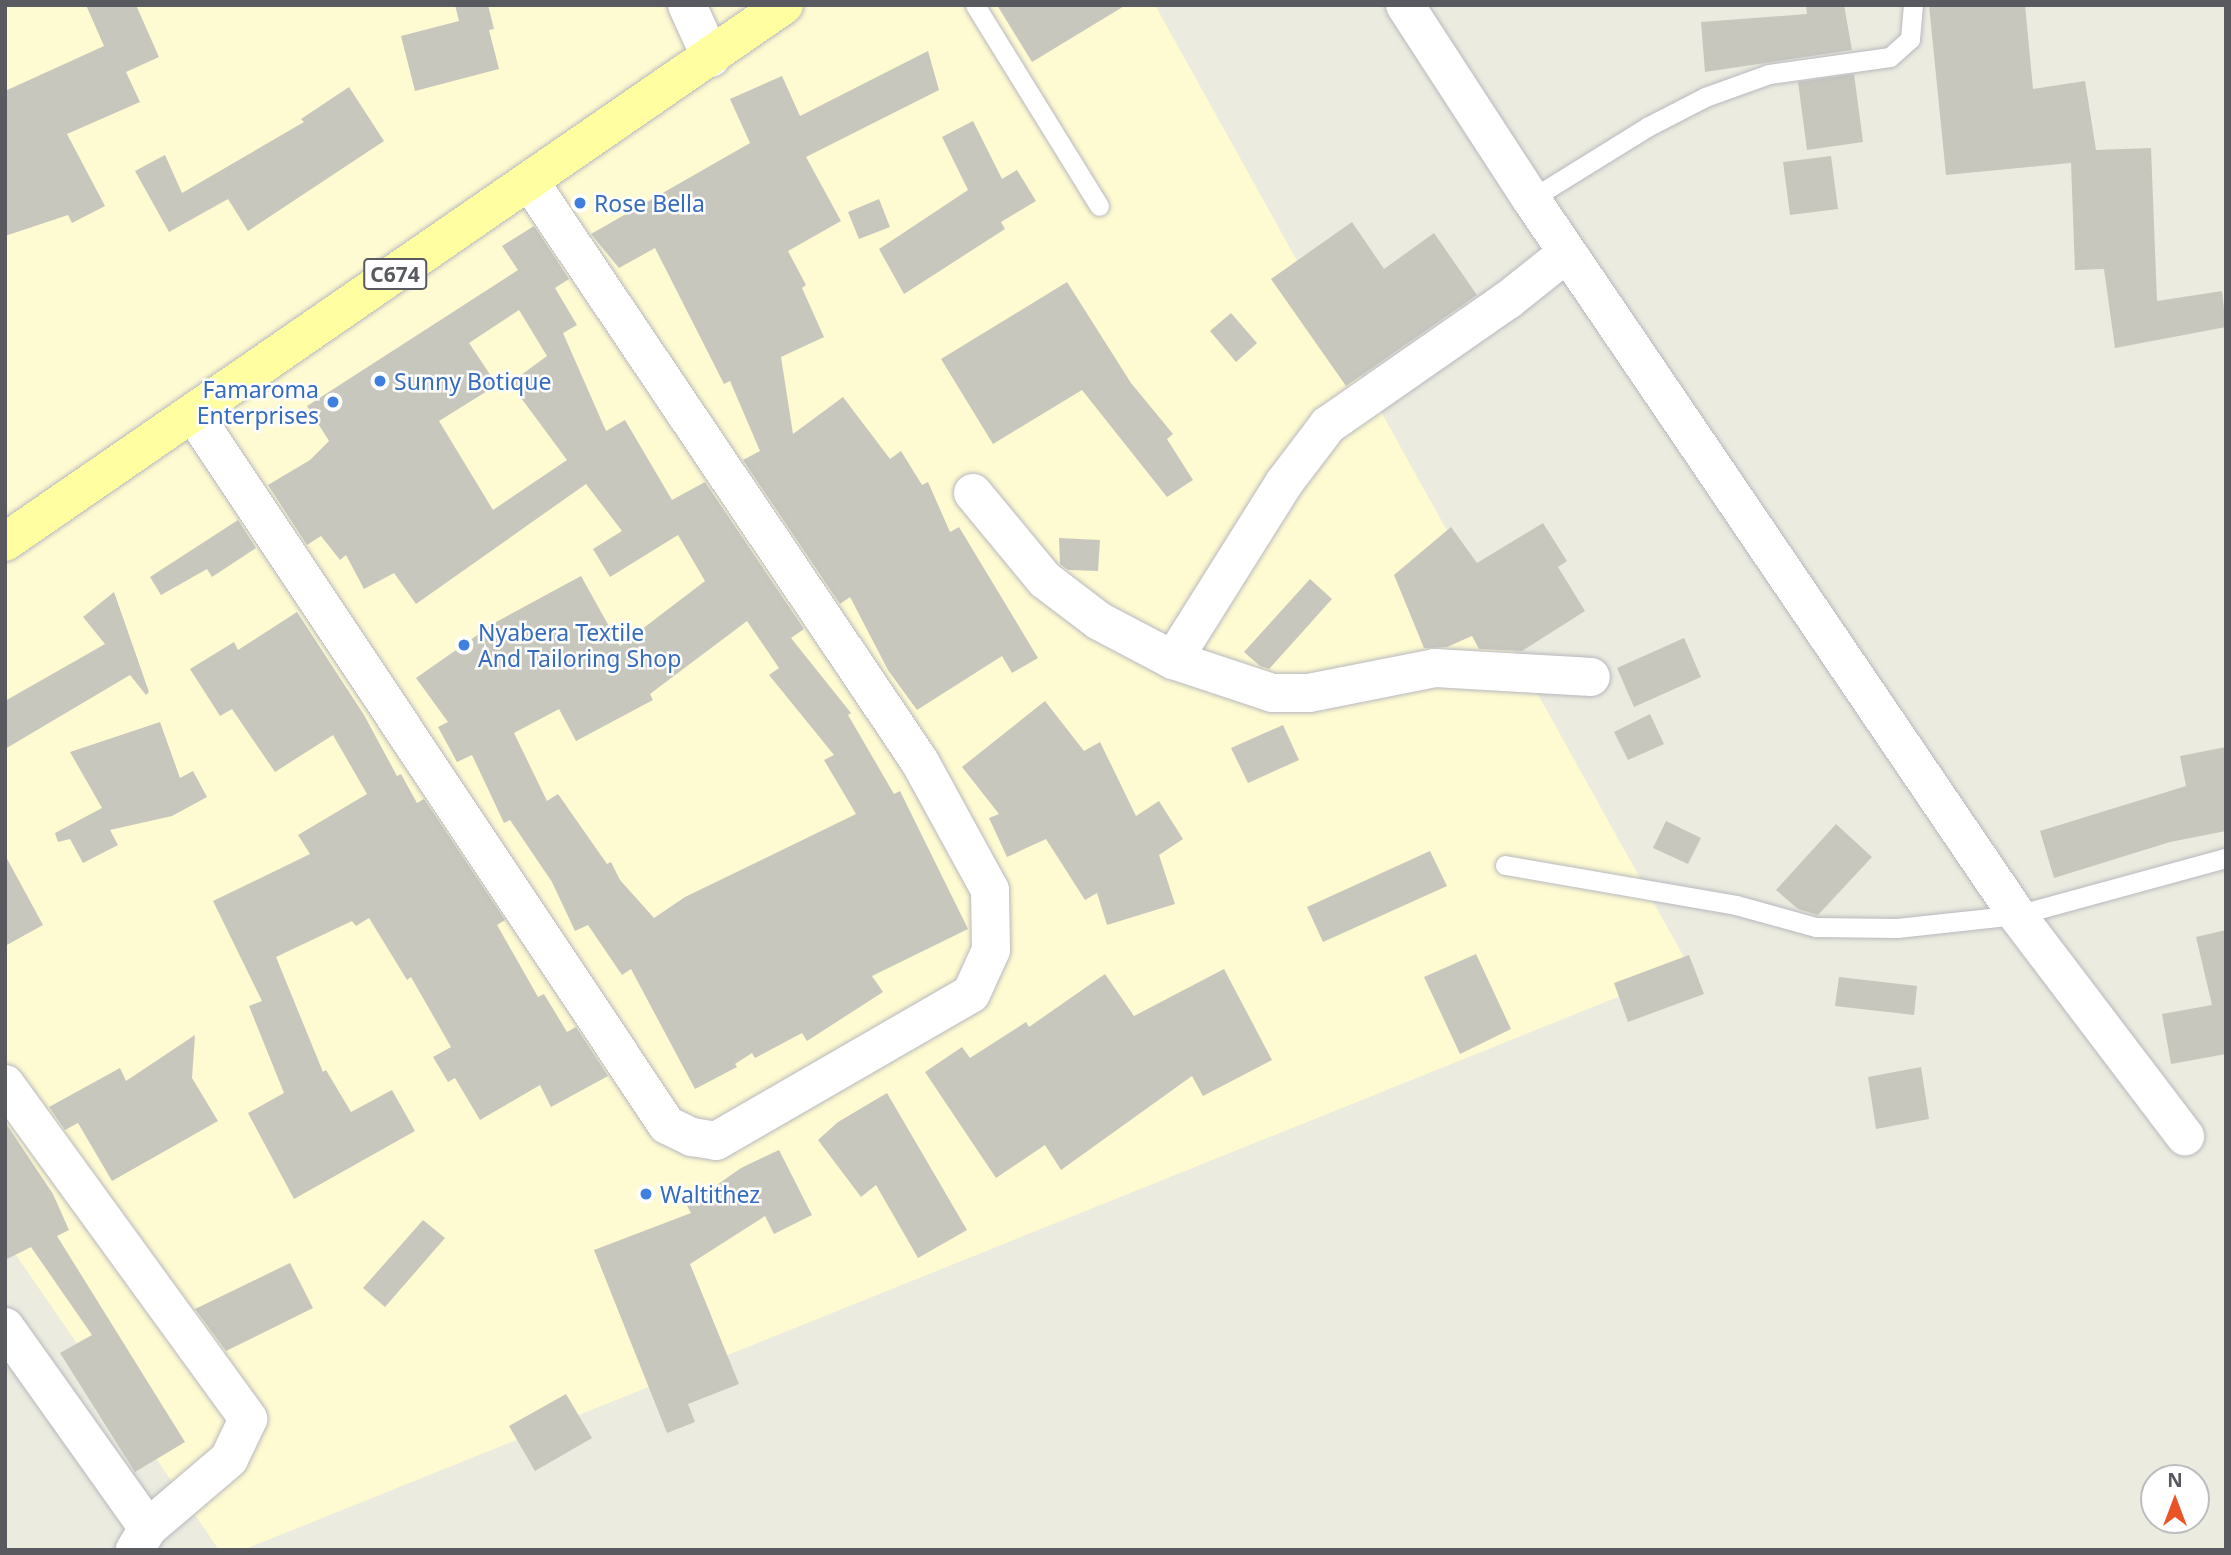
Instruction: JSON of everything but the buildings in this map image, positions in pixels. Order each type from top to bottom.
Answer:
[{"type":"main road","name":"C674","points":[[5,542],[711,58],[784,5]]},
{"type":"street","points":[[687,5],[711,58]]},
{"type":"street","points":[[1405,5],[1567,253],[2017,915],[2185,1136]]},
{"type":"street","points":[[193,413],[667,1125],[692,1138],[716,1142],[971,994],[991,950],[990,890],[920,762],[530,182]]},
{"type":"street","points":[[1173,660],[1284,483],[1328,425],[1426,359],[1567,253]]},
{"type":"street","points":[[973,493],[1045,580],[1099,621],[1173,660],[1272,693],[1309,693],[1435,668],[1591,677]]},
{"type":"street","points":[[5,1084],[248,1419],[229,1459],[142,1539],[5,1327]]},
{"type":"lane","points":[[975,5],[1099,206]]},
{"type":"lane","points":[[1531,199],[1647,127],[1705,97],[1769,75],[1890,57],[1910,38],[1913,5]]},
{"type":"lane","points":[[1505,865],[1736,905],[1816,927],[1897,928],[2017,915],[2226,858]]},
{"type":"shaded area","points":[[5,5],[1155,5],[1690,968],[243,1550],[219,1550],[5,1239]]},
{"type":"place","name":"Rose Bella","points":[[580,203]]},
{"type":"place","name":"Sunny Botique","points":[[380,381]]},
{"type":"place","name":"Famaroma Enterprises","points":[[333,402]]},
{"type":"place","name":"Nyabera Textile And Tailoring Shop","points":[[464,645]]},
{"type":"place","name":"Waltithez","points":[[646,1194]]}]
